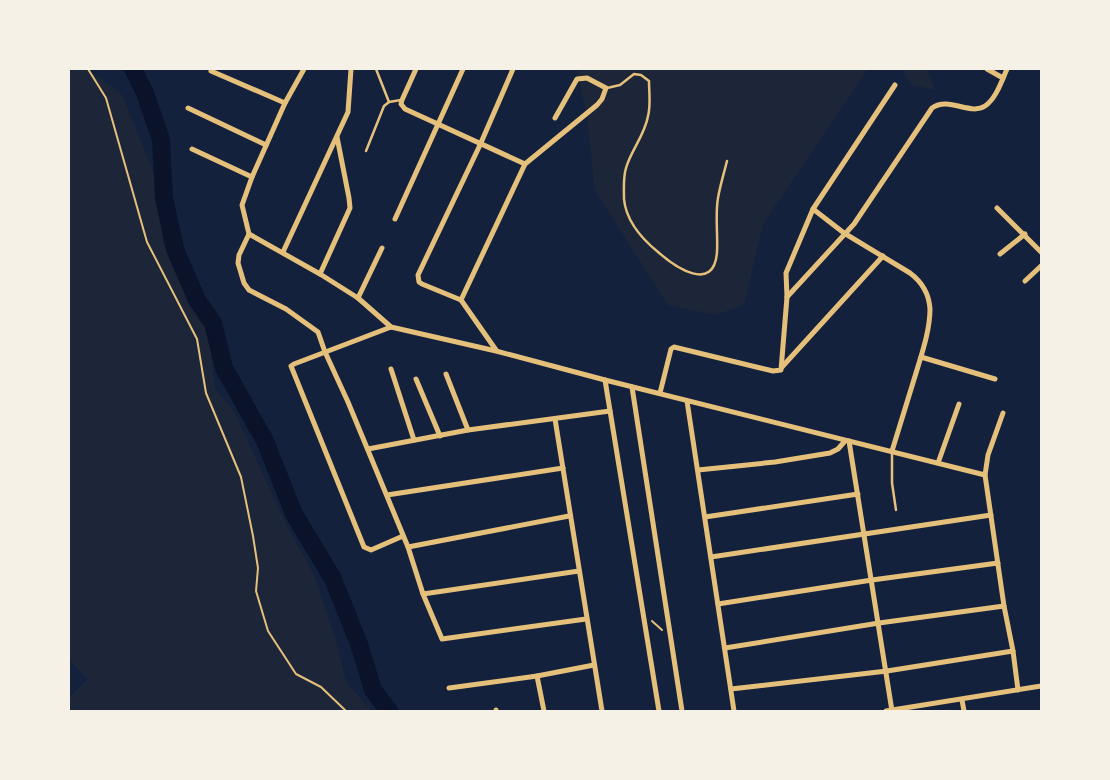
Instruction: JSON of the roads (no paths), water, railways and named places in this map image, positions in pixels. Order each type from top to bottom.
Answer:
[{"type":"street","points":[[304,69],[285,103],[252,177],[242,205],[249,234],[239,254],[238,263],[242,278],[249,290],[286,309],[318,332],[408,547],[423,594],[441,637],[444,639],[586,619]]},
{"type":"street","points":[[283,252],[348,112],[351,69]]},
{"type":"street","points":[[416,69],[402,100],[401,104],[405,109],[525,164]]},
{"type":"street","points":[[395,219],[463,69]]},
{"type":"street","points":[[496,351],[461,300],[422,284],[419,282],[418,275],[480,145],[513,69]]},
{"type":"street","points":[[987,69],[1002,78]]},
{"type":"street","points":[[787,297],[854,224],[932,108],[944,103],[977,108],[985,106],[993,96],[1007,69]]},
{"type":"street","points":[[211,71],[285,103]]},
{"type":"street","points":[[461,300],[525,164],[598,105],[606,88],[587,78],[577,79],[555,118]]},
{"type":"street","points":[[781,368],[787,297],[786,273],[813,209],[895,85]]},
{"type":"street","points":[[188,108],[266,145]]},
{"type":"street","points":[[320,274],[350,208],[350,198],[336,136]]},
{"type":"street","points":[[192,149],[252,177]]},
{"type":"street","points":[[996,208],[1041,252]]},
{"type":"street","points":[[813,209],[844,233],[920,280],[927,293],[930,309],[921,357],[892,451]]},
{"type":"street","points":[[249,234],[283,252],[358,298],[391,327],[496,351],[687,401],[985,475]]},
{"type":"street","points":[[1000,254],[1024,234]]},
{"type":"street","points":[[358,298],[382,248]]},
{"type":"street","points":[[660,393],[671,348],[674,347],[779,371],[882,256]]},
{"type":"street","points":[[1025,281],[1041,266]]},
{"type":"street","points":[[391,327],[291,366],[364,547],[370,550],[403,536]]},
{"type":"street","points":[[921,357],[995,379]]},
{"type":"street","points":[[391,369],[414,440]]},
{"type":"street","points":[[446,374],[468,430]]},
{"type":"street","points":[[416,379],[440,436]]},
{"type":"street","points":[[605,380],[659,711]]},
{"type":"street","points":[[632,387],[682,711]]},
{"type":"street","points":[[687,401],[734,711]]},
{"type":"street","points":[[938,462],[959,404]]},
{"type":"street","points":[[368,449],[468,430],[610,410]]},
{"type":"street","points":[[1003,413],[988,455],[985,475],[1018,690]]},
{"type":"street","points":[[555,419],[602,711]]},
{"type":"street","points":[[698,470],[775,462],[830,453],[847,441]]},
{"type":"street","points":[[847,441],[865,534],[886,671],[890,711],[1041,686]]},
{"type":"street","points":[[387,495],[563,468]]},
{"type":"street","points":[[704,517],[858,494]]},
{"type":"street","points":[[711,558],[992,515]]},
{"type":"street","points":[[408,547],[570,516]]},
{"type":"street","points":[[718,604],[998,563]]},
{"type":"street","points":[[423,594],[579,571]]},
{"type":"street","points":[[725,648],[879,623],[1004,606]]},
{"type":"street","points":[[731,690],[886,671],[1013,651]]},
{"type":"street","points":[[449,688],[537,676],[594,665]]},
{"type":"street","points":[[537,676],[544,711]]},
{"type":"street","points":[[962,700],[964,711]]},
{"type":"lane","points":[[376,69],[389,102]]},
{"type":"lane","points":[[606,88],[620,85],[634,74],[641,75],[649,81],[649,116],[625,169],[624,201],[631,223],[652,247],[684,272],[703,274],[709,271],[715,263],[717,253],[718,199],[727,161]]},
{"type":"lane","points":[[366,151],[384,106],[389,102],[402,100]]},
{"type":"lane","points":[[892,451],[892,483],[896,510]]},
{"type":"waterway","points":[[133,69],[145,93],[161,140],[164,198],[175,249],[197,300],[213,323],[224,368],[265,441],[294,514],[333,579],[359,644],[373,690],[389,711]]}]
